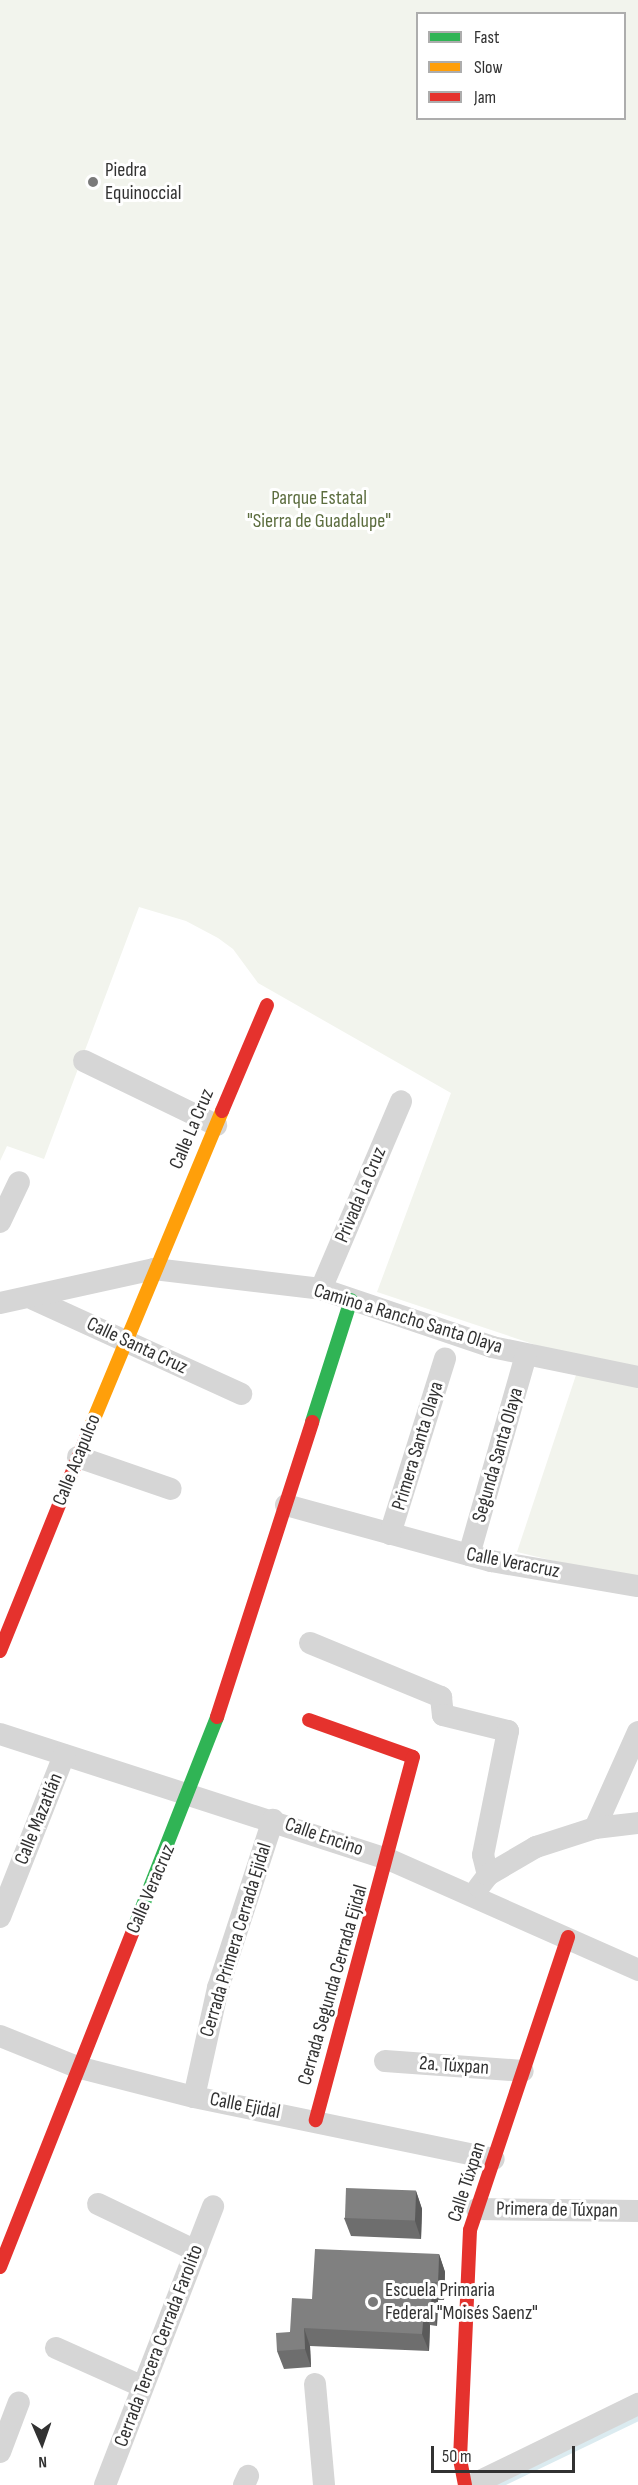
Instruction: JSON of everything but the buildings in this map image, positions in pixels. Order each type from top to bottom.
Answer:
[{"type":"street","name":"Calle La Cruz","points":[[154,1269],[267,1005]]},
{"type":"street","points":[[84,1061],[216,1125]]},
{"type":"street","name":"Privada La Cruz","points":[[321,1289],[401,1101]]},
{"type":"street","points":[[0,1222],[19,1182]]},
{"type":"street","name":"Camino a Rancho Santa Olaya","points":[[0,1303],[33,1299],[154,1269],[321,1289],[492,1347],[638,1377]]},
{"type":"street","name":"Calle Acapulco","points":[[0,1651],[154,1269]]},
{"type":"street","name":"Calle Santa Cruz","points":[[33,1299],[241,1394]]},
{"type":"street","name":"Calle Veracruz","points":[[0,2267],[77,2067],[189,1796],[286,1506],[351,1300]]},
{"type":"street","name":"Segunda Santa Olaya","points":[[470,1555],[526,1355]]},
{"type":"street","name":"Primera Santa Olaya","points":[[390,1534],[445,1358]]},
{"type":"street","points":[[78,1457],[171,1489]]},
{"type":"street","name":"Calle Veracruz","points":[[286,1506],[470,1555],[638,1586]]},
{"type":"street","points":[[310,1643],[441,1697],[443,1714],[508,1731],[483,1855],[488,1875]]},
{"type":"street","name":"Cerrada Segunda Cerrada Ejidal","points":[[309,1720],[413,1757],[388,1859],[316,2120]]},
{"type":"street","points":[[595,1828],[638,1732]]},
{"type":"street","name":"Calle Encino","points":[[0,1734],[189,1796],[273,1820],[388,1859],[474,1894],[638,1970]]},
{"type":"street","name":"Calle Mazatlán","points":[[0,1917],[64,1755]]},
{"type":"street","name":"Cerrada Primera Cerrada Ejidal","points":[[194,2097],[218,1988],[273,1820]]},
{"type":"street","points":[[474,1894],[488,1875],[536,1847],[595,1828],[638,1823]]},
{"type":"street","name":"Calle Túxpan","points":[[465,2485],[460,2459],[462,2362],[470,2230],[568,1937]]},
{"type":"street","name":"Calle Ejidal","points":[[0,2036],[77,2067],[194,2097],[494,2158]]},
{"type":"street","name":"2a. Túxpan","points":[[385,2061],[523,2071]]},
{"type":"street","points":[[98,2204],[196,2251]]},
{"type":"street","name":"Cerrada Tercera Cerrada Farolito","points":[[105,2485],[213,2206]]},
{"type":"street","name":"Primera de Túxpan","points":[[477,2209],[638,2211]]},
{"type":"street","points":[[57,2348],[143,2387]]},
{"type":"street","points":[[315,2384],[324,2485]]},
{"type":"street","points":[[0,2452],[19,2402]]},
{"type":"street","points":[[472,2485],[638,2404]]},
{"type":"green space","name":"Parque Estatal \"Sierra de Guadalupe\"","points":[[0,0],[638,0],[638,1581],[517,1552],[581,1360],[377,1292],[451,1093],[258,983],[233,949],[218,938],[186,921],[139,907],[44,1159],[7,1146],[0,1161]]},
{"type":"waterway","points":[[499,2485],[638,2418]]},
{"type":"traffic: fast","points":[[312,1422],[351,1300]]},
{"type":"traffic: fast","points":[[134,1928],[217,1717]]},
{"type":"traffic: slow","points":[[88,1433],[222,1111]]},
{"type":"traffic: jam","points":[[222,1111],[267,1005]]},
{"type":"traffic: jam","points":[[217,1717],[312,1422]]},
{"type":"traffic: jam","points":[[0,1651],[88,1433]]},
{"type":"traffic: jam","points":[[309,1720],[413,1757],[316,2120]]},
{"type":"traffic: jam","points":[[0,2267],[134,1928]]},
{"type":"traffic: jam","points":[[465,2485],[460,2459],[470,2230],[568,1937]]},
{"type":"place","name":"Piedra Equinoccial","points":[[93,182]]},
{"type":"place","name":"Escuela Primaria Federal \"Moisés Saenz\"","points":[[373,2302]]}]
